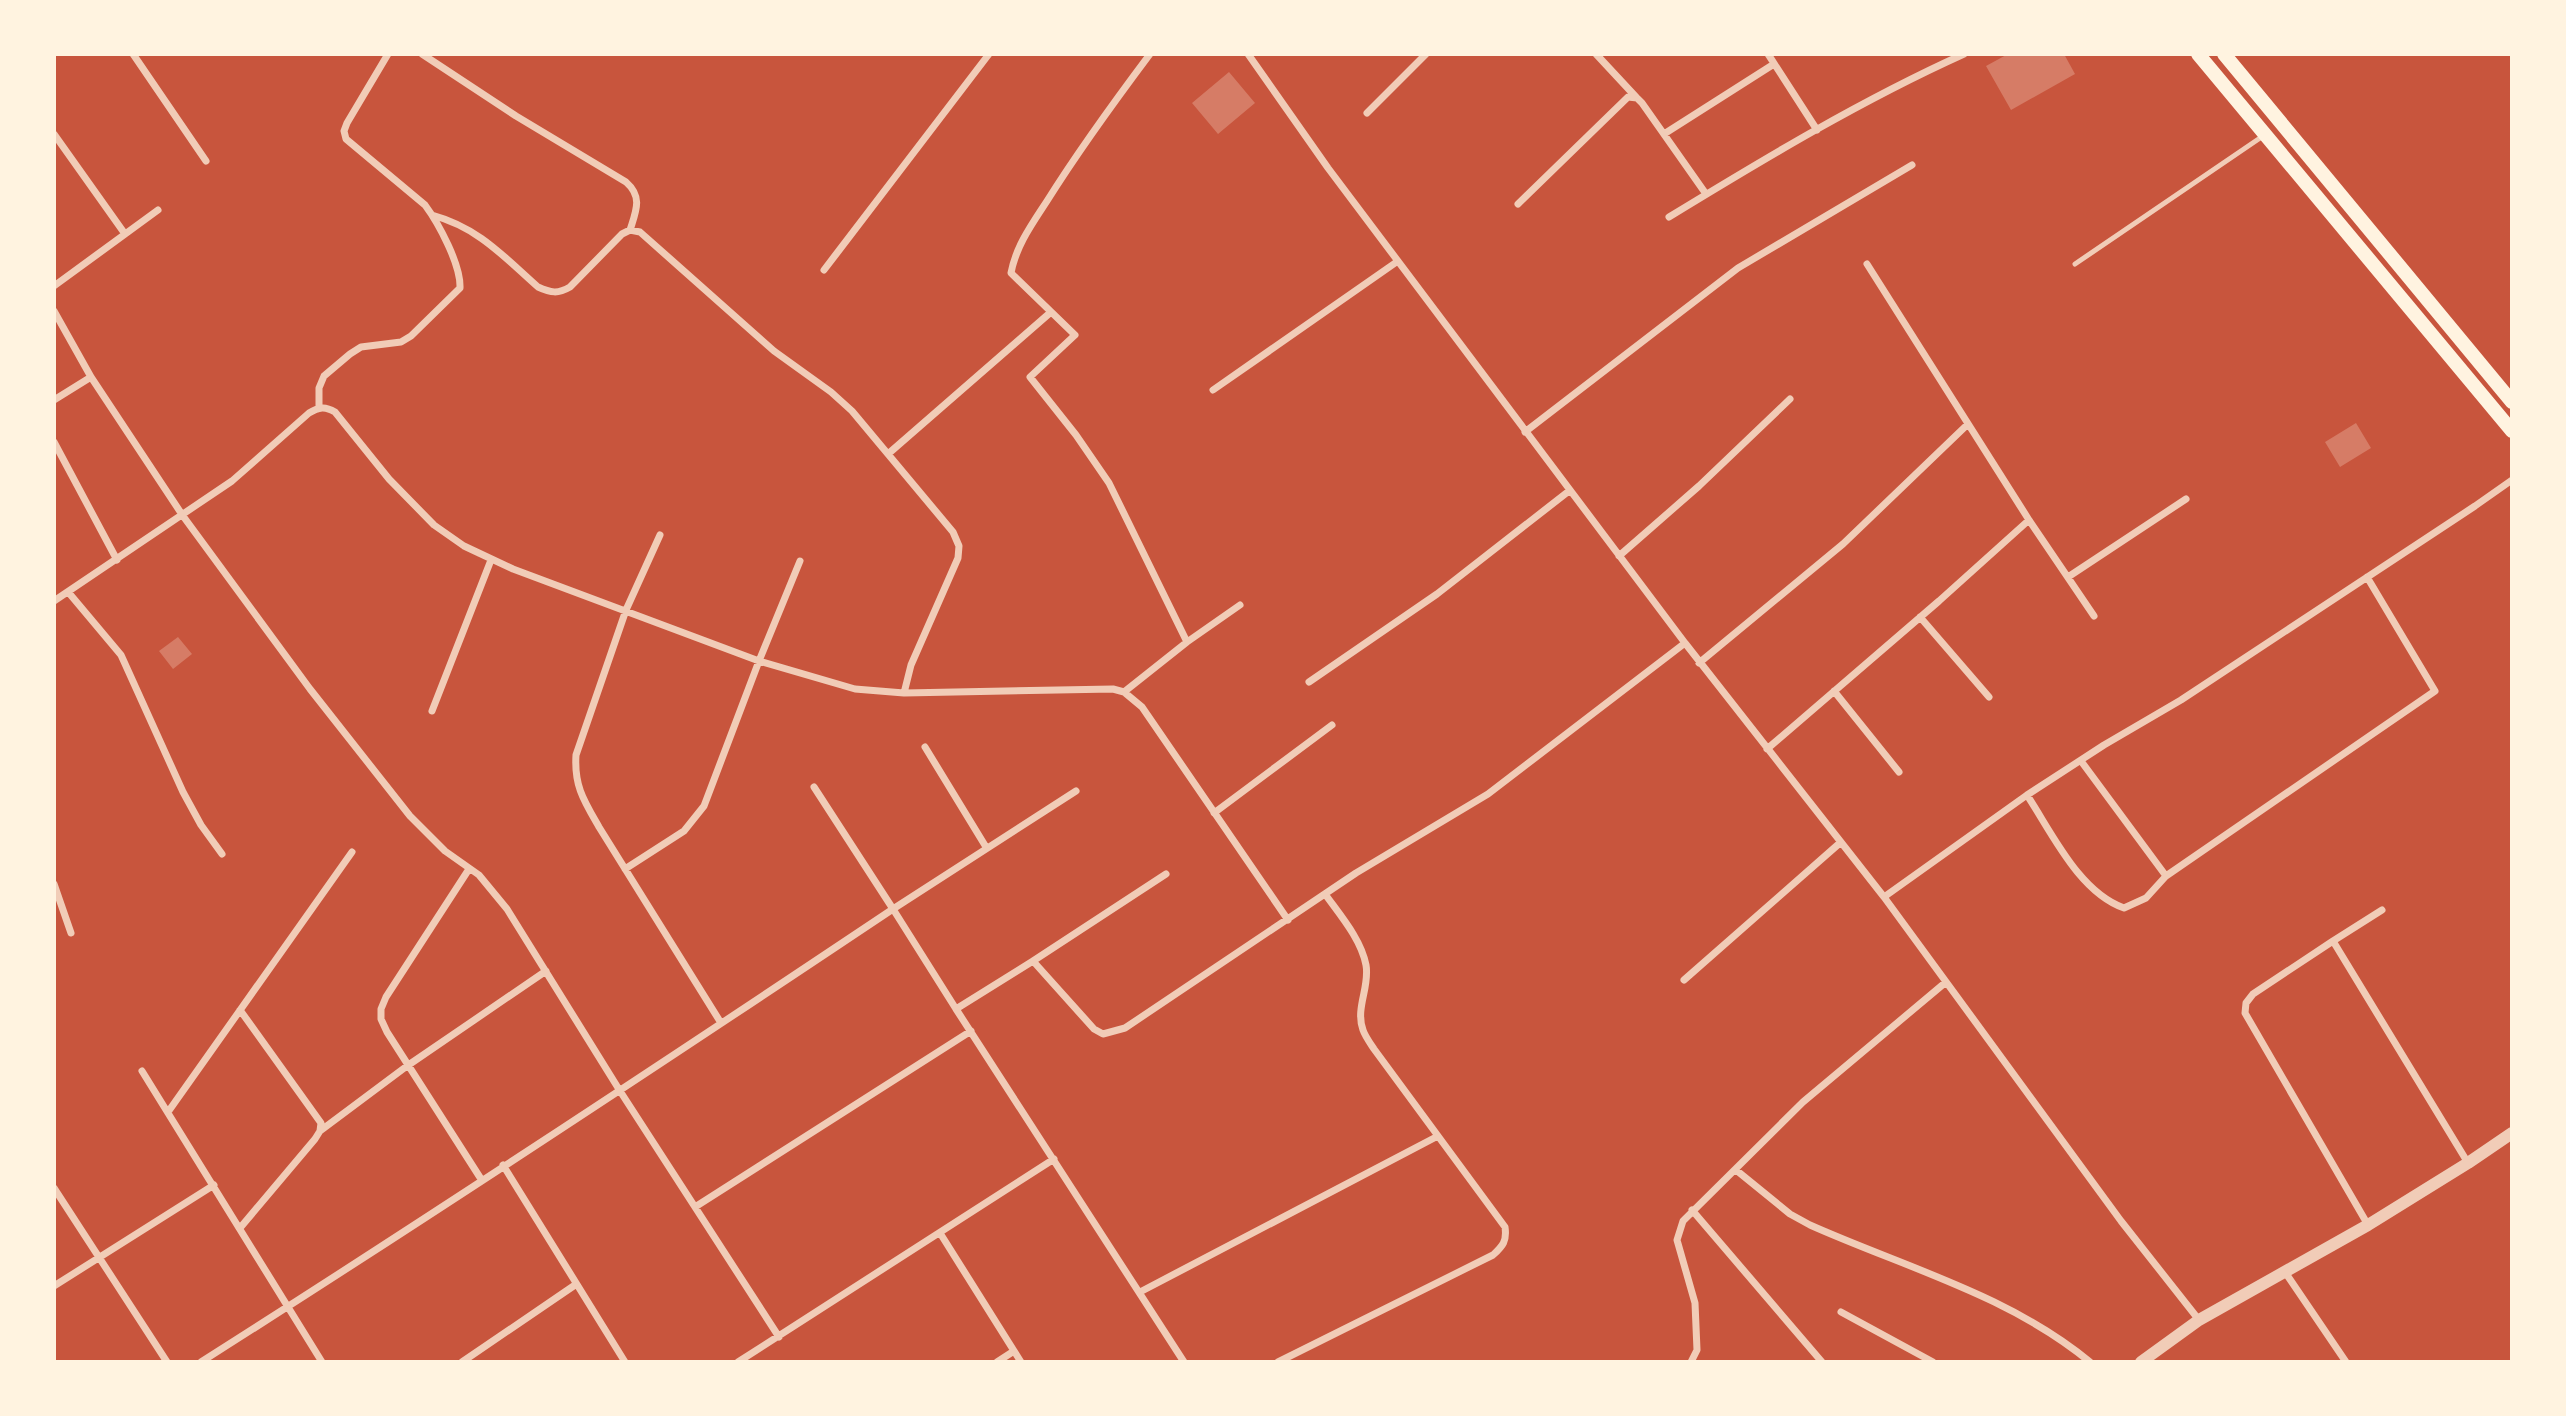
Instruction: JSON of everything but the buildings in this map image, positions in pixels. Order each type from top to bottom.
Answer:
[{"type":"main road","points":[[2198,54],[2512,431]]},
{"type":"main road","points":[[2224,54],[2512,402]]},
{"type":"street","points":[[133,54],[206,161]]},
{"type":"street","points":[[319,407],[319,388],[324,376],[332,368],[361,347],[401,342],[411,336],[460,288],[458,269],[425,205],[346,139],[344,131],[347,124],[388,54]]},
{"type":"street","points":[[422,54],[506,110],[634,189],[638,205],[630,230]]},
{"type":"street","points":[[824,270],[989,54]]},
{"type":"street","points":[[1150,54],[1073,159],[1023,238],[1013,260],[1011,273],[1075,335],[1030,376],[1109,483],[1186,642]]},
{"type":"street","points":[[1248,54],[1569,491],[1699,663],[1884,898],[2121,1221],[2199,1320]]},
{"type":"street","points":[[1596,54],[1637,98],[1706,194]]},
{"type":"street","points":[[1768,54],[1818,130]]},
{"type":"street","points":[[1669,218],[1818,130],[1924,72],[1964,54]]},
{"type":"street","points":[[1367,113],[1425,55]]},
{"type":"street","points":[[1664,134],[1774,64]]},
{"type":"street","points":[[1518,204],[1620,102],[1628,97],[1637,98]]},
{"type":"street","points":[[54,134],[125,234]]},
{"type":"street","points":[[1525,432],[1738,268],[1912,165]]},
{"type":"street","points":[[54,286],[158,210]]},
{"type":"street","points":[[432,215],[452,220],[479,234],[538,287],[550,293],[570,287],[622,234],[630,230],[640,232],[774,351],[831,392],[852,411],[953,532],[960,546],[958,558],[911,665],[904,693]]},
{"type":"street","points":[[1213,390],[1398,261]]},
{"type":"street","points":[[1867,264],[2029,520],[2094,616]]},
{"type":"street","points":[[54,311],[91,377],[183,516],[310,689],[410,816],[444,851],[479,876],[500,899],[779,1337]]},
{"type":"street","points":[[888,454],[1051,312]]},
{"type":"street","points":[[54,400],[91,377]]},
{"type":"street","points":[[1619,556],[1699,486],[1790,400]]},
{"type":"street","points":[[54,601],[232,481],[309,413],[319,407],[328,408],[335,412],[389,479],[434,525],[464,546],[491,560],[759,661],[855,688],[904,693],[1113,689],[1124,692],[1142,707],[1288,920]]},
{"type":"street","points":[[1699,663],[1843,544],[1968,424]]},
{"type":"street","points":[[54,442],[117,560]]},
{"type":"street","points":[[1884,898],[2027,795],[2104,745],[2181,700],[2512,480]]},
{"type":"street","points":[[1308,682],[1437,594],[1569,491]]},
{"type":"street","points":[[2068,578],[2186,499]]},
{"type":"street","points":[[1767,749],[2029,520]]},
{"type":"street","points":[[660,535],[626,610],[576,755],[575,776],[581,795],[721,1023]]},
{"type":"street","points":[[432,711],[491,560]]},
{"type":"street","points":[[625,869],[684,831],[704,806],[800,561]]},
{"type":"street","points":[[2027,795],[2077,871],[2095,892],[2110,904],[2123,908],[2146,898],[2166,876],[2435,691],[2367,577]]},
{"type":"street","points":[[69,593],[121,655],[183,792],[201,825],[222,854]]},
{"type":"street","points":[[1124,692],[1186,642],[1240,605]]},
{"type":"street","points":[[1920,617],[1989,697]]},
{"type":"street","points":[[1032,961],[1094,1029],[1103,1034],[1125,1028],[1325,894],[1488,794],[1685,643]]},
{"type":"street","points":[[1833,691],[1899,772]]},
{"type":"street","points":[[1214,813],[1332,725]]},
{"type":"street","points":[[925,747],[986,847]]},
{"type":"street","points":[[2081,761],[2166,876]]},
{"type":"street","points":[[814,787],[1184,1362]]},
{"type":"street","points":[[201,1362],[620,1091],[986,847],[1076,791]]},
{"type":"street","points":[[1684,980],[1841,842]]},
{"type":"street","points":[[168,1112],[352,852]]},
{"type":"street","points":[[469,869],[381,1009],[381,1019],[407,1066],[481,1179]]},
{"type":"street","points":[[956,1009],[1166,874]]},
{"type":"street","points":[[54,884],[71,933]]},
{"type":"street","points":[[1278,1362],[1430,1289],[1493,1255],[1503,1246],[1507,1237],[1505,1227],[1374,1049],[1363,1030],[1360,1012],[1366,983],[1366,967],[1362,951],[1325,894]]},
{"type":"street","points":[[2368,1224],[2245,1013],[2246,1003],[2253,994],[2382,910]]},
{"type":"street","points":[[2333,941],[2468,1163]]},
{"type":"street","points":[[240,1228],[320,1130],[407,1066],[546,971]]},
{"type":"street","points":[[1691,1362],[1697,1350],[1695,1303],[1677,1240],[1683,1221],[1803,1102],[1946,982]]},
{"type":"street","points":[[240,1010],[316,1113],[321,1123],[320,1130]]},
{"type":"street","points":[[695,1207],[971,1031]]},
{"type":"street","points":[[142,1071],[322,1362]]},
{"type":"street","points":[[2141,1362],[2199,1320],[2368,1224],[2512,1133]]},
{"type":"street","points":[[1140,1292],[1438,1136]]},
{"type":"street","points":[[738,1362],[1054,1159]]},
{"type":"street","points":[[503,1165],[625,1362]]},
{"type":"street","points":[[1736,1170],[1790,1214],[1810,1225],[1975,1292],[2020,1315],[2090,1362]]},
{"type":"street","points":[[54,1286],[214,1185]]},
{"type":"street","points":[[54,1188],[167,1362]]},
{"type":"street","points":[[1692,1210],[1822,1362]]},
{"type":"street","points":[[940,1233],[1021,1362]]},
{"type":"street","points":[[2284,1272],[2346,1362]]},
{"type":"street","points":[[462,1362],[575,1285]]},
{"type":"street","points":[[1840,1312],[1933,1362]]},
{"type":"street","points":[[997,1362],[1014,1351]]},
{"type":"lane","points":[[2075,264],[2266,134]]}]
